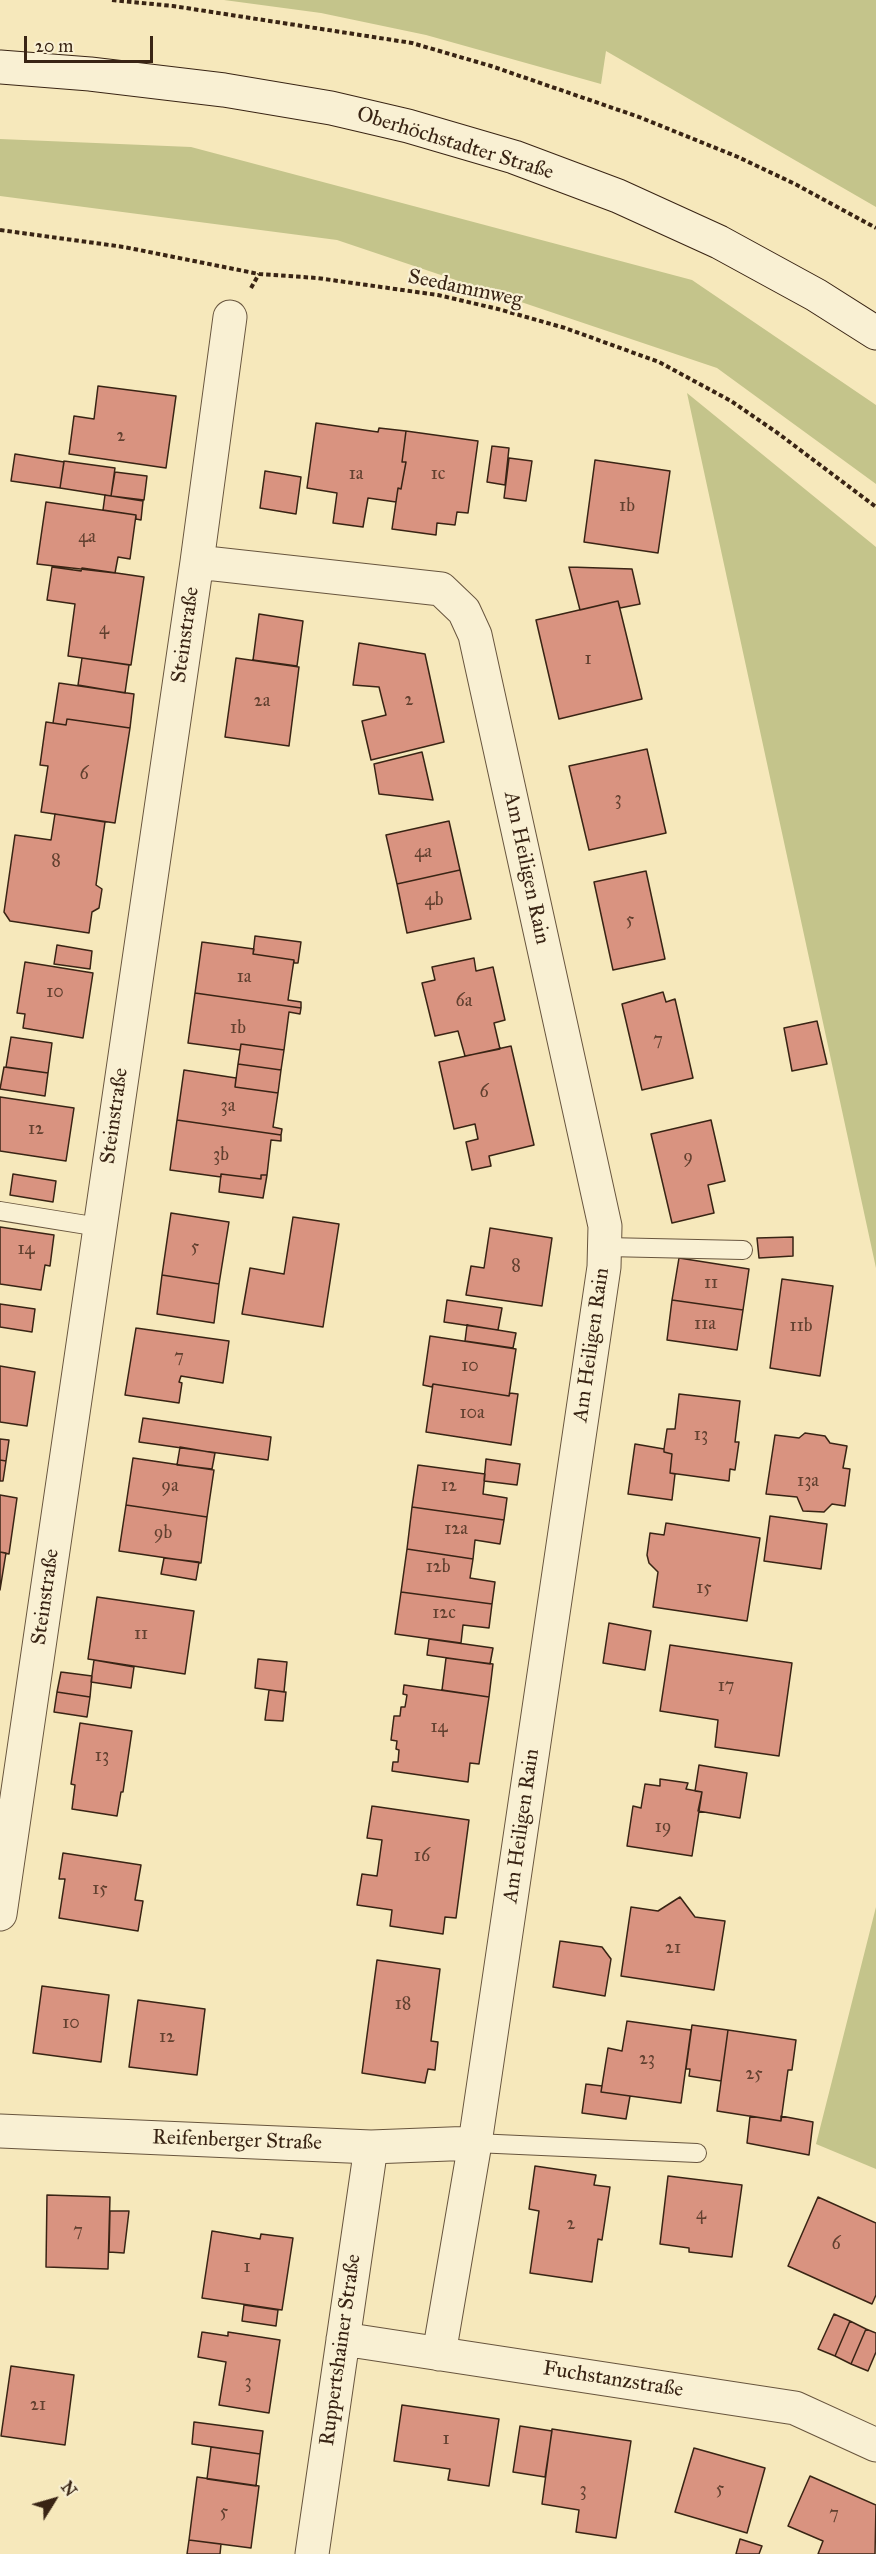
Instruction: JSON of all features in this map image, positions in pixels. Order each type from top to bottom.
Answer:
[{"type":"street","name":"Oberhöchstadter Straße","points":[[0,67],[90,74],[224,90],[331,108],[408,126],[514,158],[618,196],[719,242],[816,295],[876,333]]},
{"type":"street","name":"Steinstraße","points":[[0,1914],[230,317]]},
{"type":"street","name":"Am Heiligen Rain","points":[[196,562],[441,589],[464,611],[475,635],[605,1226],[606,1246],[475,2144]]},
{"type":"street","name":"Reifenberger Straße","points":[[0,2131],[371,2147],[475,2144]]},
{"type":"street","points":[[439,2354],[475,2144]]},
{"type":"street","name":"Ruppertshainer Straße","points":[[312,2554],[371,2147]]},
{"type":"street","name":"Fuchstanzstraße","points":[[343,2339],[795,2408],[876,2445]]},
{"type":"lane","points":[[0,1211],[99,1227]]},
{"type":"lane","points":[[606,1246],[743,1250]]},
{"type":"lane","points":[[475,2144],[697,2153]]},
{"type":"path","points":[[112,0],[173,6],[412,43],[491,66],[639,117],[738,157],[795,184],[876,228]]},
{"type":"path","name":"Seedammweg","points":[[0,230],[124,247],[259,274],[318,279],[438,295],[565,328],[659,362],[731,401],[876,507]]},
{"type":"green space","points":[[224,0],[876,0],[876,207],[606,51],[601,84],[426,35],[321,13]]},
{"type":"green space","points":[[0,139],[191,147],[692,280],[876,405],[876,484],[717,368],[337,240],[0,196]]},
{"type":"green space","points":[[687,393],[876,547],[876,1268]]},
{"type":"green space","points":[[876,1907],[876,2169],[816,2144]]},
{"type":"building","points":[[98,386],[176,396],[166,468],[69,454],[74,416],[94,419]]},
{"type":"building","points":[[316,423],[378,432],[379,428],[406,431],[402,462],[406,462],[396,502],[368,498],[363,527],[333,523],[337,493],[307,488]]},
{"type":"building","points":[[406,431],[478,441],[468,513],[457,512],[455,525],[437,523],[436,535],[392,529],[398,488],[401,489],[406,462],[402,462]]},
{"type":"building","points":[[492,446],[509,448],[505,485],[487,482]]},
{"type":"building","points":[[15,454],[64,462],[60,488],[11,481]]},
{"type":"building","points":[[509,458],[532,461],[526,501],[504,498]]},
{"type":"building","points":[[595,460],[670,471],[658,553],[584,542]]},
{"type":"building","points":[[64,461],[115,468],[111,496],[60,488]]},
{"type":"building","points":[[265,471],[301,477],[296,514],[260,508]]},
{"type":"building","points":[[115,472],[147,476],[144,500],[111,496]]},
{"type":"building","points":[[105,495],[143,501],[141,520],[136,519],[136,515],[103,510]]},
{"type":"building","points":[[46,502],[136,515],[130,559],[118,557],[115,573],[37,564]]},
{"type":"building","points":[[52,567],[81,571],[82,568],[144,577],[131,665],[68,656],[75,604],[47,600]]},
{"type":"building","points":[[569,567],[632,569],[640,604],[620,608],[618,601],[580,610]]},
{"type":"building","points":[[618,601],[642,699],[559,719],[536,620]]},
{"type":"building","points":[[259,614],[303,621],[297,666],[253,660]]},
{"type":"building","points":[[359,643],[425,654],[444,742],[371,760],[362,721],[386,715],[379,687],[353,685]]},
{"type":"building","points":[[82,658],[129,665],[125,693],[78,685]]},
{"type":"building","points":[[236,658],[299,667],[289,746],[225,737]]},
{"type":"building","points":[[59,683],[134,694],[130,728],[67,719],[66,725],[53,723]]},
{"type":"building","points":[[67,719],[130,728],[115,823],[41,812],[48,766],[40,765],[46,722],[66,725]]},
{"type":"building","points":[[647,749],[666,833],[589,850],[569,766]]},
{"type":"building","points":[[422,752],[433,800],[379,794],[374,764]]},
{"type":"building","points":[[55,814],[105,822],[96,885],[102,889],[99,908],[92,912],[89,933],[10,921],[4,912],[15,835],[51,840]]},
{"type":"building","points":[[449,821],[460,870],[397,884],[386,835]]},
{"type":"building","points":[[460,870],[471,919],[407,933],[397,884]]},
{"type":"building","points":[[646,871],[665,959],[613,970],[594,882]]},
{"type":"building","points":[[255,936],[301,942],[298,963],[294,963],[294,960],[253,954]]},
{"type":"building","points":[[202,942],[254,949],[253,954],[294,960],[288,1000],[301,1002],[301,1008],[195,993]]},
{"type":"building","points":[[57,945],[92,951],[90,969],[54,964]]},
{"type":"building","points":[[474,958],[476,971],[493,967],[505,1020],[494,1023],[500,1049],[465,1056],[458,1031],[435,1036],[422,983],[435,980],[432,967]]},
{"type":"building","points":[[25,962],[93,973],[83,1038],[23,1028],[25,1014],[17,1013]]},
{"type":"building","points":[[663,992],[666,1002],[675,999],[693,1078],[642,1090],[622,1004]]},
{"type":"building","points":[[195,993],[301,1008],[300,1014],[289,1012],[284,1050],[241,1044],[240,1050],[188,1043]]},
{"type":"building","points":[[817,1021],[827,1064],[792,1071],[784,1028]]},
{"type":"building","points":[[11,1037],[52,1043],[48,1073],[6,1067]]},
{"type":"building","points":[[241,1044],[284,1050],[281,1070],[238,1064]]},
{"type":"building","points":[[511,1046],[534,1145],[489,1156],[491,1166],[472,1170],[466,1142],[478,1139],[475,1124],[454,1129],[439,1062]]},
{"type":"building","points":[[238,1064],[281,1070],[278,1093],[235,1087]]},
{"type":"building","points":[[4,1067],[48,1073],[45,1096],[0,1089]]},
{"type":"building","points":[[184,1070],[236,1078],[235,1087],[278,1093],[273,1127],[282,1129],[281,1135],[177,1120]]},
{"type":"building","points":[[0,1097],[74,1108],[66,1161],[0,1151]]},
{"type":"building","points":[[177,1120],[281,1135],[281,1141],[271,1140],[267,1175],[261,1175],[261,1179],[221,1174],[221,1177],[170,1170]]},
{"type":"building","points":[[711,1120],[725,1181],[708,1185],[714,1213],[672,1223],[651,1134]]},
{"type":"building","points":[[13,1174],[56,1181],[53,1202],[10,1195]]},
{"type":"building","points":[[221,1174],[261,1179],[261,1175],[267,1175],[263,1198],[219,1192]]},
{"type":"building","points":[[171,1213],[229,1222],[219,1284],[162,1275]]},
{"type":"building","points":[[293,1217],[339,1224],[323,1327],[242,1314],[250,1268],[284,1274]]},
{"type":"building","points":[[0,1227],[54,1235],[50,1266],[45,1265],[41,1290],[0,1284]]},
{"type":"building","points":[[490,1228],[552,1238],[542,1306],[466,1295],[471,1266],[484,1268]]},
{"type":"building","points":[[793,1237],[793,1256],[759,1258],[757,1238]]},
{"type":"building","points":[[679,1258],[749,1269],[743,1310],[672,1300]]},
{"type":"building","points":[[162,1275],[219,1284],[214,1323],[157,1314]]},
{"type":"building","points":[[782,1279],[833,1286],[820,1376],[770,1368]]},
{"type":"building","points":[[447,1300],[502,1308],[498,1330],[444,1322]]},
{"type":"building","points":[[672,1300],[743,1310],[737,1350],[667,1340]]},
{"type":"building","points":[[0,1304],[35,1309],[32,1332],[0,1327]]},
{"type":"building","points":[[467,1325],[516,1333],[513,1348],[465,1341]]},
{"type":"building","points":[[136,1328],[229,1341],[223,1383],[181,1376],[179,1403],[125,1395]]},
{"type":"building","points":[[430,1336],[516,1349],[509,1396],[433,1384],[432,1387],[423,1385]]},
{"type":"building","points":[[0,1366],[35,1372],[27,1426],[0,1422]]},
{"type":"building","points":[[433,1384],[509,1396],[510,1393],[518,1394],[511,1445],[426,1432]]},
{"type":"building","points":[[679,1394],[740,1401],[735,1442],[739,1442],[735,1470],[730,1469],[729,1481],[670,1473],[672,1454],[664,1452],[664,1449],[667,1429],[675,1429]]},
{"type":"building","points":[[143,1418],[271,1437],[268,1460],[139,1442]]},
{"type":"building","points":[[805,1433],[825,1436],[830,1443],[847,1446],[843,1468],[850,1469],[845,1506],[832,1504],[824,1512],[803,1511],[797,1497],[766,1494],[775,1435],[799,1438]]},
{"type":"building","points":[[0,1439],[9,1440],[6,1461],[0,1460]]},
{"type":"building","points":[[635,1444],[664,1449],[664,1452],[672,1454],[670,1473],[675,1474],[672,1500],[628,1494]]},
{"type":"building","points":[[180,1447],[215,1453],[212,1469],[177,1465]]},
{"type":"building","points":[[133,1458],[214,1470],[207,1517],[126,1505]]},
{"type":"building","points":[[486,1459],[520,1464],[517,1485],[484,1481]]},
{"type":"building","points":[[0,1460],[6,1461],[3,1481],[0,1481]]},
{"type":"building","points":[[418,1465],[485,1474],[483,1494],[507,1498],[504,1520],[412,1507]]},
{"type":"building","points":[[0,1495],[17,1498],[9,1554],[0,1552]]},
{"type":"building","points":[[126,1505],[207,1517],[201,1563],[119,1551]]},
{"type":"building","points":[[412,1507],[504,1520],[500,1544],[475,1540],[473,1559],[407,1549]]},
{"type":"building","points":[[770,1516],[827,1524],[821,1569],[764,1561]]},
{"type":"building","points":[[666,1523],[760,1538],[747,1621],[653,1607],[658,1572],[649,1563],[647,1555],[650,1533],[664,1535]]},
{"type":"building","points":[[407,1549],[473,1559],[470,1578],[495,1582],[492,1604],[401,1592]]},
{"type":"building","points":[[0,1552],[6,1553],[0,1590]]},
{"type":"building","points":[[164,1558],[199,1562],[196,1580],[161,1574]]},
{"type":"building","points":[[401,1592],[492,1604],[489,1628],[463,1625],[461,1643],[395,1634]]},
{"type":"building","points":[[97,1597],[194,1611],[185,1674],[88,1659]]},
{"type":"building","points":[[609,1623],[651,1631],[645,1670],[603,1663]]},
{"type":"building","points":[[429,1639],[493,1648],[490,1664],[427,1655]]},
{"type":"building","points":[[670,1645],[792,1663],[779,1756],[715,1747],[718,1720],[660,1711]]},
{"type":"building","points":[[446,1658],[493,1664],[489,1697],[442,1690]]},
{"type":"building","points":[[258,1659],[287,1662],[284,1692],[255,1688]]},
{"type":"building","points":[[94,1660],[134,1667],[131,1688],[91,1682]]},
{"type":"building","points":[[61,1672],[92,1676],[90,1697],[57,1692]]},
{"type":"building","points":[[404,1685],[489,1697],[479,1764],[470,1763],[468,1782],[392,1771],[393,1762],[398,1762],[399,1750],[396,1749],[397,1741],[391,1740],[394,1716],[400,1716],[401,1707],[405,1707],[407,1695],[403,1694]]},
{"type":"building","points":[[269,1690],[286,1692],[283,1721],[265,1720]]},
{"type":"building","points":[[57,1692],[90,1697],[87,1717],[54,1712]]},
{"type":"building","points":[[80,1723],[132,1731],[117,1816],[72,1809],[75,1785],[71,1784]]},
{"type":"building","points":[[699,1765],[747,1773],[740,1818],[698,1811],[702,1792],[695,1791]]},
{"type":"building","points":[[660,1779],[688,1783],[686,1789],[702,1792],[692,1856],[627,1846],[633,1806],[641,1808],[645,1784],[660,1786]]},
{"type":"building","points":[[372,1806],[469,1820],[456,1918],[445,1917],[443,1934],[390,1926],[392,1910],[357,1905],[362,1874],[377,1876],[382,1840],[367,1838]]},
{"type":"building","points":[[63,1853],[141,1865],[135,1900],[143,1901],[138,1931],[59,1918],[65,1879],[59,1879]]},
{"type":"building","points":[[680,1897],[695,1917],[725,1921],[714,1990],[621,1976],[631,1907],[658,1911]]},
{"type":"building","points":[[560,1941],[602,1947],[611,1959],[605,1996],[553,1987]]},
{"type":"building","points":[[377,1960],[440,1969],[431,2041],[438,2042],[435,2070],[428,2069],[425,2083],[362,2073]]},
{"type":"building","points":[[42,1986],[109,1995],[101,2062],[33,2053]]},
{"type":"building","points":[[138,2000],[205,2009],[197,2075],[129,2067]]},
{"type":"building","points":[[627,2021],[691,2030],[681,2103],[601,2092],[608,2048],[622,2051]]},
{"type":"building","points":[[692,2025],[728,2030],[721,2081],[689,2076],[690,2069],[686,2069]]},
{"type":"building","points":[[728,2030],[796,2040],[792,2070],[788,2070],[781,2121],[717,2111]]},
{"type":"building","points":[[586,2084],[602,2086],[601,2092],[630,2096],[626,2119],[582,2113]]},
{"type":"building","points":[[750,2116],[781,2121],[781,2116],[813,2122],[809,2155],[747,2143]]},
{"type":"building","points":[[535,2166],[596,2175],[594,2185],[610,2187],[602,2240],[598,2239],[592,2282],[530,2273],[539,2211],[529,2209]]},
{"type":"building","points":[[668,2176],[742,2185],[732,2257],[689,2252],[689,2248],[660,2244]]},
{"type":"building","points":[[47,2195],[110,2197],[108,2269],[46,2267]]},
{"type":"building","points":[[818,2197],[876,2223],[876,2295],[872,2304],[788,2266]]},
{"type":"building","points":[[110,2211],[129,2211],[124,2253],[109,2252]]},
{"type":"building","points":[[212,2231],[260,2239],[261,2234],[293,2238],[282,2310],[202,2298]]},
{"type":"building","points":[[244,2305],[278,2310],[276,2326],[242,2321]]},
{"type":"building","points":[[834,2314],[850,2321],[835,2356],[818,2349]]},
{"type":"building","points":[[850,2321],[866,2329],[851,2364],[835,2356]]},
{"type":"building","points":[[866,2329],[876,2333],[876,2352],[868,2371],[851,2364]]},
{"type":"building","points":[[202,2332],[228,2336],[228,2332],[280,2340],[269,2413],[219,2405],[226,2362],[198,2357]]},
{"type":"building","points":[[11,2366],[74,2375],[65,2445],[1,2436]]},
{"type":"building","points":[[402,2405],[499,2419],[489,2486],[448,2480],[450,2469],[394,2461]]},
{"type":"building","points":[[194,2422],[263,2431],[260,2454],[192,2444]]},
{"type":"building","points":[[520,2426],[552,2431],[545,2477],[513,2472]]},
{"type":"building","points":[[552,2429],[631,2441],[616,2538],[576,2532],[579,2510],[542,2504]]},
{"type":"building","points":[[211,2447],[260,2454],[256,2486],[207,2479]]},
{"type":"building","points":[[694,2448],[765,2468],[747,2533],[675,2512]]},
{"type":"building","points":[[810,2476],[876,2505],[875,2554],[818,2554],[823,2541],[788,2526]]},
{"type":"building","points":[[197,2477],[259,2486],[251,2548],[189,2540]]},
{"type":"building","points":[[740,2539],[762,2546],[759,2554],[736,2554]]},
{"type":"building","points":[[189,2540],[221,2544],[220,2554],[187,2554]]}]
